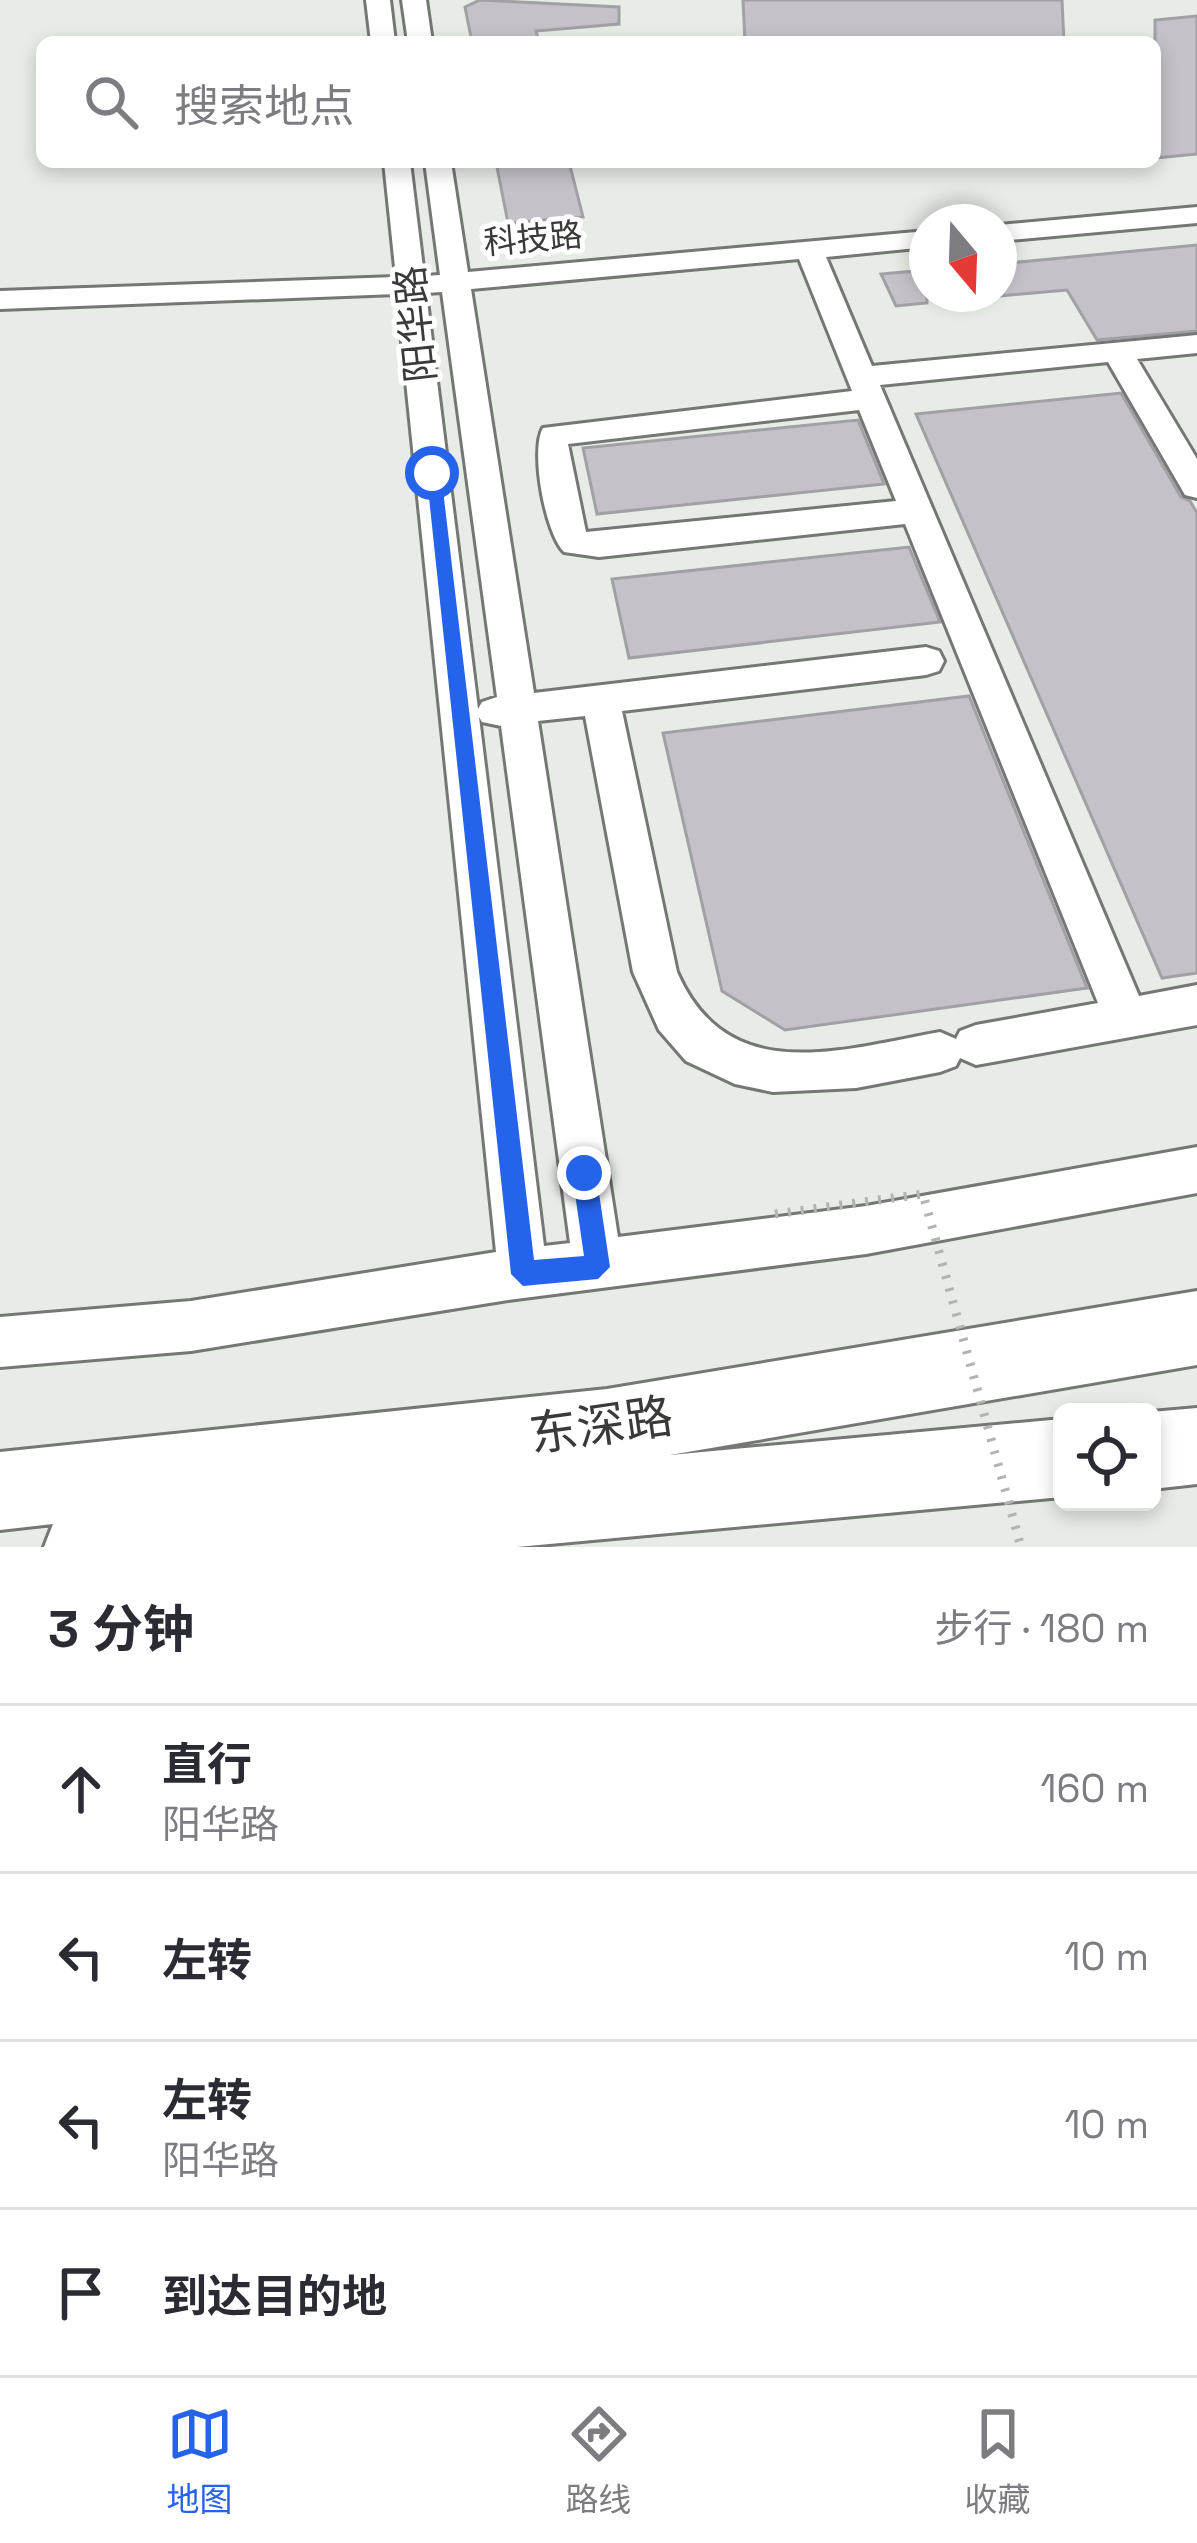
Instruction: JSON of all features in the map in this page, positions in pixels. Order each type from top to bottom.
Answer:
[{"type":"highway","name":"东深路","points":[[0,1491],[607,1427],[1197,1328]]},
{"type":"highway","points":[[1161,1449],[1197,1446]]},
{"type":"highway","name":"东深路","points":[[84,1547],[1053,1459]]},
{"type":"street","points":[[379,0],[382,36]]},
{"type":"street","points":[[414,0],[419,36]]},
{"type":"street","name":"阳华路","points":[[398,168],[523,1274]]},
{"type":"street","name":"阳华路","points":[[439,168],[598,1267]]},
{"type":"street","points":[[1017,230],[1197,215]]},
{"type":"street","name":"科技路","points":[[0,300],[455,282],[909,241]]},
{"type":"street","points":[[809,250],[1126,1018]]},
{"type":"street","points":[[916,511],[599,545],[576,543],[567,530],[550,447],[554,435],[1197,344]]},
{"type":"street","points":[[1118,352],[1197,487]]},
{"type":"street","points":[[495,712],[926,661]]},
{"type":"street","points":[[601,700],[655,972],[667,1006],[691,1035],[725,1059],[785,1076],[1197,1005]]},
{"type":"street","points":[[0,1342],[190,1326],[523,1274],[866,1230],[1197,1170]]},
{"type":"path","points":[[775,1214],[923,1194],[1021,1547]]},
{"type":"building","points":[[480,0],[619,7],[619,24],[536,31],[537,36],[471,36],[465,7]]},
{"type":"building","points":[[743,0],[1062,0],[1064,36],[745,36]]},
{"type":"building","points":[[1197,16],[1197,154],[1161,157],[1161,36],[1155,36],[1155,20]]},
{"type":"building","points":[[497,168],[571,168],[583,217],[508,223]]},
{"type":"building","points":[[1197,245],[1197,331],[1097,340],[1067,290],[1017,294],[1017,262]]},
{"type":"building","points":[[909,272],[909,305],[896,306],[881,274]]},
{"type":"building","points":[[1121,393],[1181,497],[1197,513],[1197,973],[1162,978],[916,414]]},
{"type":"building","points":[[858,420],[884,484],[597,514],[583,448]]},
{"type":"building","points":[[909,547],[940,622],[629,658],[612,579]]},
{"type":"building","points":[[969,696],[1087,988],[785,1030],[722,991],[663,733]]},
{"type":"route","points":[[432,473],[523,1274],[598,1267],[584,1173]]}]
